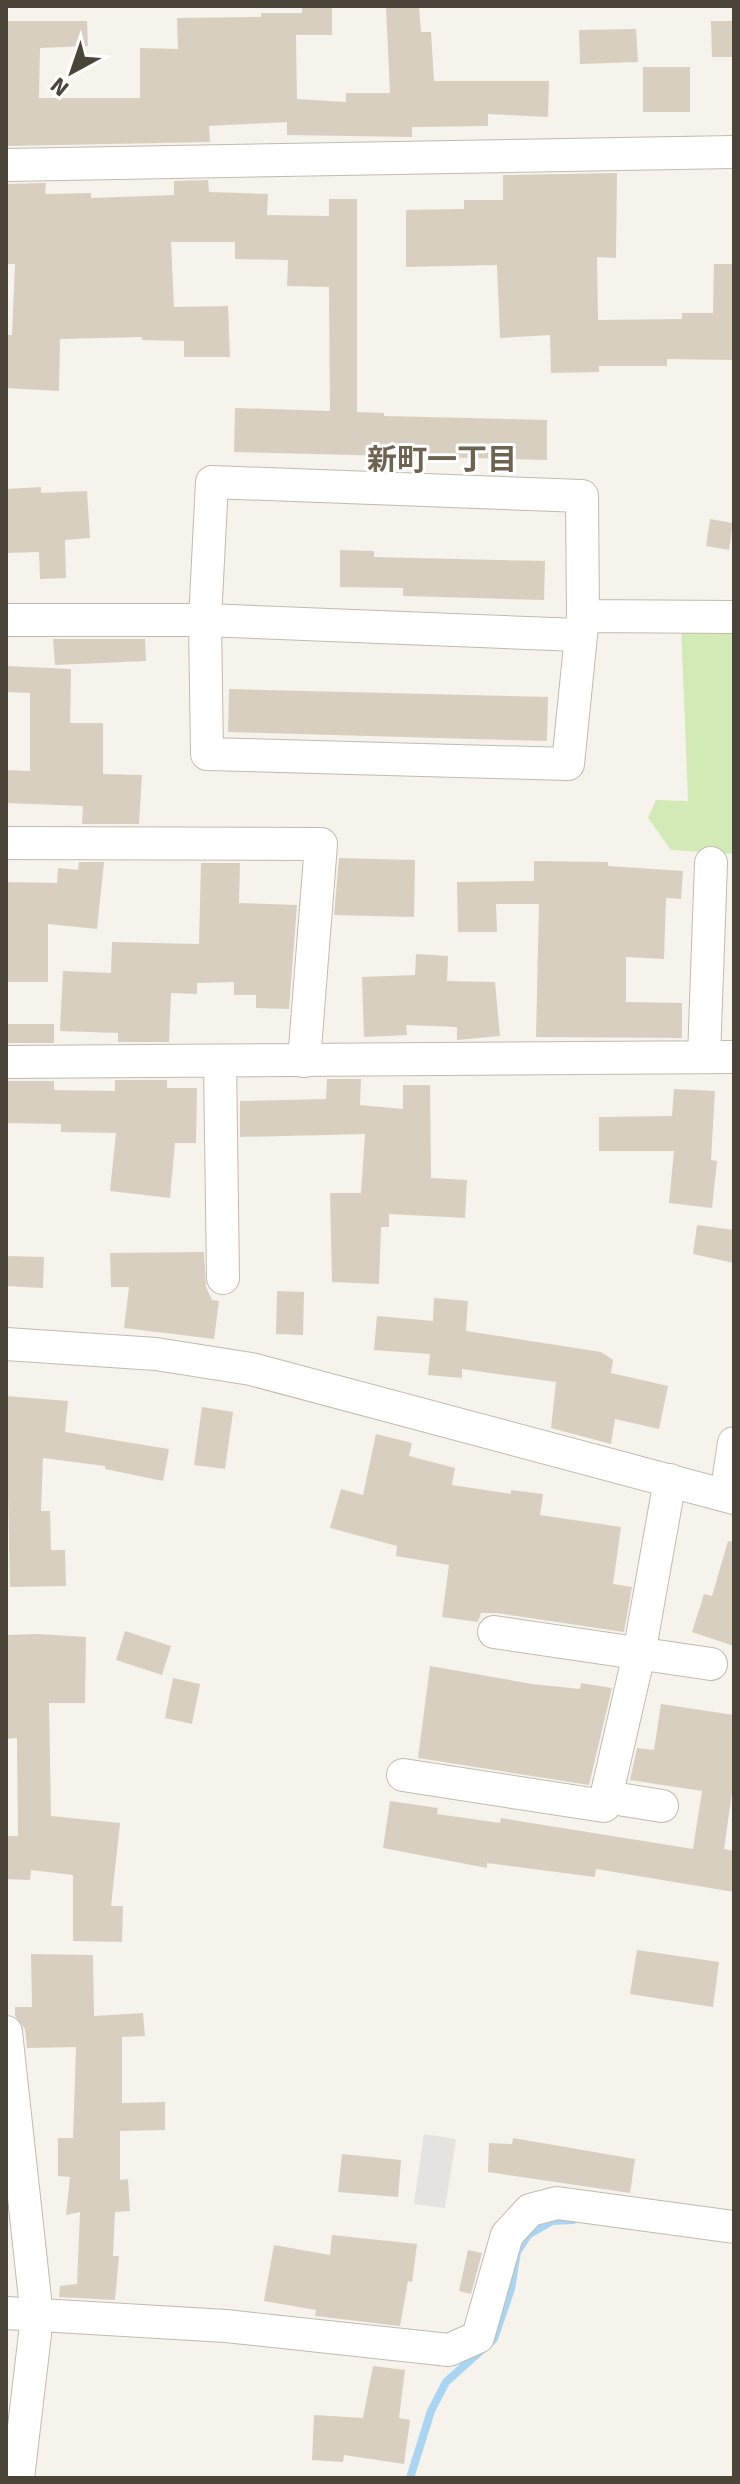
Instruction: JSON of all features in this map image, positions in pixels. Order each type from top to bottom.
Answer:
[{"type":"street","points":[[6,165],[734,152]]},
{"type":"street","points":[[212,482],[582,496],[581,626],[568,764],[207,754],[205,620],[212,482]]},
{"type":"street","points":[[6,620],[581,626],[734,617]]},
{"type":"street","points":[[6,843],[321,844],[304,1061]]},
{"type":"street","points":[[6,1062],[719,1057],[711,863]]},
{"type":"street","points":[[220,1061],[223,1278]]},
{"type":"street","points":[[6,1344],[156,1354],[251,1369],[730,1496],[734,1443]]},
{"type":"street","points":[[403,1775],[604,1806],[639,1654],[670,1480]]},
{"type":"street","points":[[494,1632],[711,1664]]},
{"type":"street","points":[[606,1797],[662,1806]]},
{"type":"street","points":[[6,2032],[21,2315],[18,2478]]},
{"type":"street","points":[[21,2315],[226,2326],[449,2350],[478,2337],[507,2235],[530,2210],[557,2203],[734,2227]]},
{"type":"green space","points":[[681,624],[734,626],[734,854],[671,850],[648,818],[656,800],[688,801]]},
{"type":"shaded area","points":[[424,2134],[456,2139],[445,2208],[414,2204]]},
{"type":"building","points":[[302,6],[332,6],[332,35],[296,35],[297,99],[346,102],[346,93],[390,93],[386,6],[419,6],[421,32],[431,32],[434,81],[549,81],[548,117],[488,114],[488,126],[412,127],[412,137],[287,135],[287,122],[209,126],[210,142],[6,146],[6,21],[87,21],[88,46],[40,48],[39,98],[140,98],[140,48],[178,49],[177,18],[261,17],[261,13],[302,13]]},
{"type":"building","points":[[711,21],[734,21],[734,57],[712,57]]},
{"type":"building","points":[[636,29],[638,62],[580,64],[579,30]]},
{"type":"building","points":[[643,67],[690,67],[690,112],[643,112]]},
{"type":"building","points":[[617,173],[616,258],[597,257],[598,320],[682,319],[682,313],[713,313],[714,264],[734,264],[733,360],[667,359],[667,366],[599,366],[599,372],[551,373],[550,335],[500,338],[497,265],[406,267],[406,210],[464,209],[464,200],[503,200],[503,175]]},
{"type":"building","points":[[208,180],[209,192],[268,194],[267,215],[329,216],[329,199],[357,199],[357,412],[384,413],[384,416],[547,420],[547,460],[234,452],[235,408],[330,411],[329,287],[287,286],[288,260],[235,259],[235,242],[171,242],[174,307],[228,306],[230,357],[184,357],[184,341],[142,340],[142,337],[60,339],[59,391],[6,388],[6,335],[12,335],[15,264],[6,264],[6,184],[46,183],[45,194],[91,193],[91,198],[174,195],[174,181]]},
{"type":"building","points":[[41,487],[41,493],[87,491],[90,538],[65,540],[66,578],[40,579],[39,552],[6,553],[6,489]]},
{"type":"building","points":[[710,519],[733,523],[729,550],[706,546]]},
{"type":"building","points":[[340,550],[374,551],[374,557],[545,561],[544,600],[403,596],[403,588],[340,587]]},
{"type":"building","points":[[53,639],[145,639],[146,661],[55,665]]},
{"type":"building","points":[[6,666],[71,669],[70,723],[103,723],[103,774],[142,775],[139,824],[82,824],[83,806],[6,803],[6,770],[30,771],[30,693],[6,692]]},
{"type":"building","points":[[229,689],[548,697],[547,741],[228,732]]},
{"type":"building","points":[[339,858],[415,860],[414,917],[334,915]]},
{"type":"building","points":[[534,861],[608,862],[608,866],[683,871],[681,899],[666,898],[664,959],[626,957],[626,1002],[682,1003],[682,1038],[536,1037],[539,904],[496,904],[497,932],[458,932],[457,882],[534,881]]},
{"type":"building","points":[[79,862],[104,862],[97,929],[48,924],[48,982],[6,982],[6,882],[57,883],[58,868],[78,870]]},
{"type":"building","points":[[201,863],[240,863],[239,903],[297,905],[289,1009],[256,1008],[256,995],[234,995],[234,982],[197,983],[197,994],[171,993],[169,1042],[118,1042],[118,1033],[60,1031],[63,971],[111,973],[112,942],[199,944]]},
{"type":"building","points":[[416,954],[448,956],[447,981],[495,982],[500,1036],[457,1040],[457,1027],[406,1025],[407,1035],[364,1037],[362,977],[415,975]]},
{"type":"building","points":[[6,1024],[54,1024],[54,1043],[6,1043]]},
{"type":"building","points":[[327,1079],[361,1079],[360,1105],[403,1109],[403,1085],[430,1085],[431,1178],[467,1180],[465,1218],[389,1214],[389,1227],[381,1227],[379,1284],[332,1282],[330,1193],[361,1193],[365,1134],[240,1137],[240,1101],[326,1099]]},
{"type":"building","points":[[115,1080],[167,1080],[167,1088],[197,1088],[196,1143],[175,1143],[170,1198],[110,1191],[116,1133],[61,1132],[61,1124],[6,1123],[6,1081],[54,1081],[54,1090],[115,1091]]},
{"type":"building","points":[[674,1089],[715,1091],[711,1160],[717,1161],[712,1208],[669,1203],[674,1151],[599,1151],[599,1117],[672,1116]]},
{"type":"building","points":[[697,1225],[734,1230],[734,1263],[693,1254]]},
{"type":"building","points":[[204,1252],[206,1287],[212,1300],[219,1301],[214,1339],[124,1328],[129,1287],[111,1287],[110,1253]]},
{"type":"building","points":[[6,1256],[44,1257],[43,1288],[6,1286]]},
{"type":"building","points":[[277,1291],[304,1292],[303,1335],[276,1334]]},
{"type":"building","points":[[434,1298],[468,1301],[466,1331],[601,1352],[613,1360],[611,1373],[668,1386],[659,1429],[615,1419],[611,1444],[551,1428],[556,1382],[462,1369],[462,1378],[428,1375],[430,1354],[374,1350],[377,1316],[433,1321]]},
{"type":"building","points":[[6,1396],[68,1401],[65,1432],[169,1449],[163,1481],[105,1469],[105,1466],[43,1458],[41,1511],[50,1511],[51,1550],[65,1550],[66,1586],[10,1587]]},
{"type":"building","points":[[202,1407],[233,1412],[225,1469],[194,1465]]},
{"type":"building","points":[[376,1434],[412,1443],[409,1456],[455,1468],[452,1485],[511,1494],[511,1490],[543,1494],[540,1515],[621,1527],[613,1584],[632,1587],[624,1632],[497,1613],[481,1613],[478,1622],[442,1617],[449,1565],[396,1556],[397,1546],[330,1528],[341,1489],[363,1495]]},
{"type":"building","points":[[728,1541],[734,1542],[734,1646],[692,1632],[704,1594],[712,1596]]},
{"type":"building","points":[[125,1631],[171,1646],[162,1675],[116,1660]]},
{"type":"building","points":[[6,1635],[86,1637],[85,1703],[49,1703],[51,1816],[120,1823],[111,1906],[123,1906],[122,1942],[73,1941],[73,1875],[31,1870],[30,1880],[6,1879],[6,1836],[18,1836],[17,1738],[6,1739]]},
{"type":"building","points":[[430,1666],[532,1684],[580,1689],[581,1683],[612,1688],[589,1785],[418,1758]]},
{"type":"building","points":[[173,1678],[200,1684],[192,1724],[165,1718]]},
{"type":"building","points":[[661,1704],[734,1715],[734,1779],[724,1849],[734,1851],[734,1892],[596,1869],[595,1877],[487,1863],[487,1868],[383,1848],[390,1801],[438,1808],[437,1814],[500,1823],[501,1818],[693,1849],[702,1791],[630,1780],[637,1748],[654,1750]]},
{"type":"building","points":[[637,1950],[719,1962],[713,2007],[630,1994]]},
{"type":"building","points":[[31,1954],[93,1955],[94,2016],[143,2013],[145,2036],[122,2037],[122,2103],[165,2102],[165,2130],[120,2131],[120,2180],[128,2179],[130,2211],[115,2212],[113,2256],[119,2256],[115,2300],[59,2297],[60,2286],[77,2284],[80,2212],[66,2215],[70,2177],[58,2176],[58,2138],[73,2138],[76,2047],[27,2048],[25,2029],[15,2016],[15,2007],[32,2007]]},
{"type":"building","points":[[513,2138],[635,2159],[630,2193],[488,2172],[489,2143],[512,2144]]},
{"type":"building","points":[[342,2154],[401,2160],[398,2197],[338,2192]]},
{"type":"building","points":[[332,2235],[417,2244],[412,2282],[408,2281],[400,2326],[315,2316],[316,2310],[264,2301],[274,2245],[330,2255]]},
{"type":"building","points":[[468,2250],[482,2253],[471,2294],[459,2291]]},
{"type":"building","points":[[373,2366],[405,2370],[399,2418],[410,2420],[404,2464],[344,2455],[343,2462],[312,2460],[314,2415],[363,2418]]},
{"type":"waterway","points":[[410,2478],[431,2411],[446,2382],[494,2339],[511,2289],[517,2252],[528,2235],[552,2221],[573,2220]]},
{"type":"district","name":"新町一丁目","points":[[442,460]]}]
